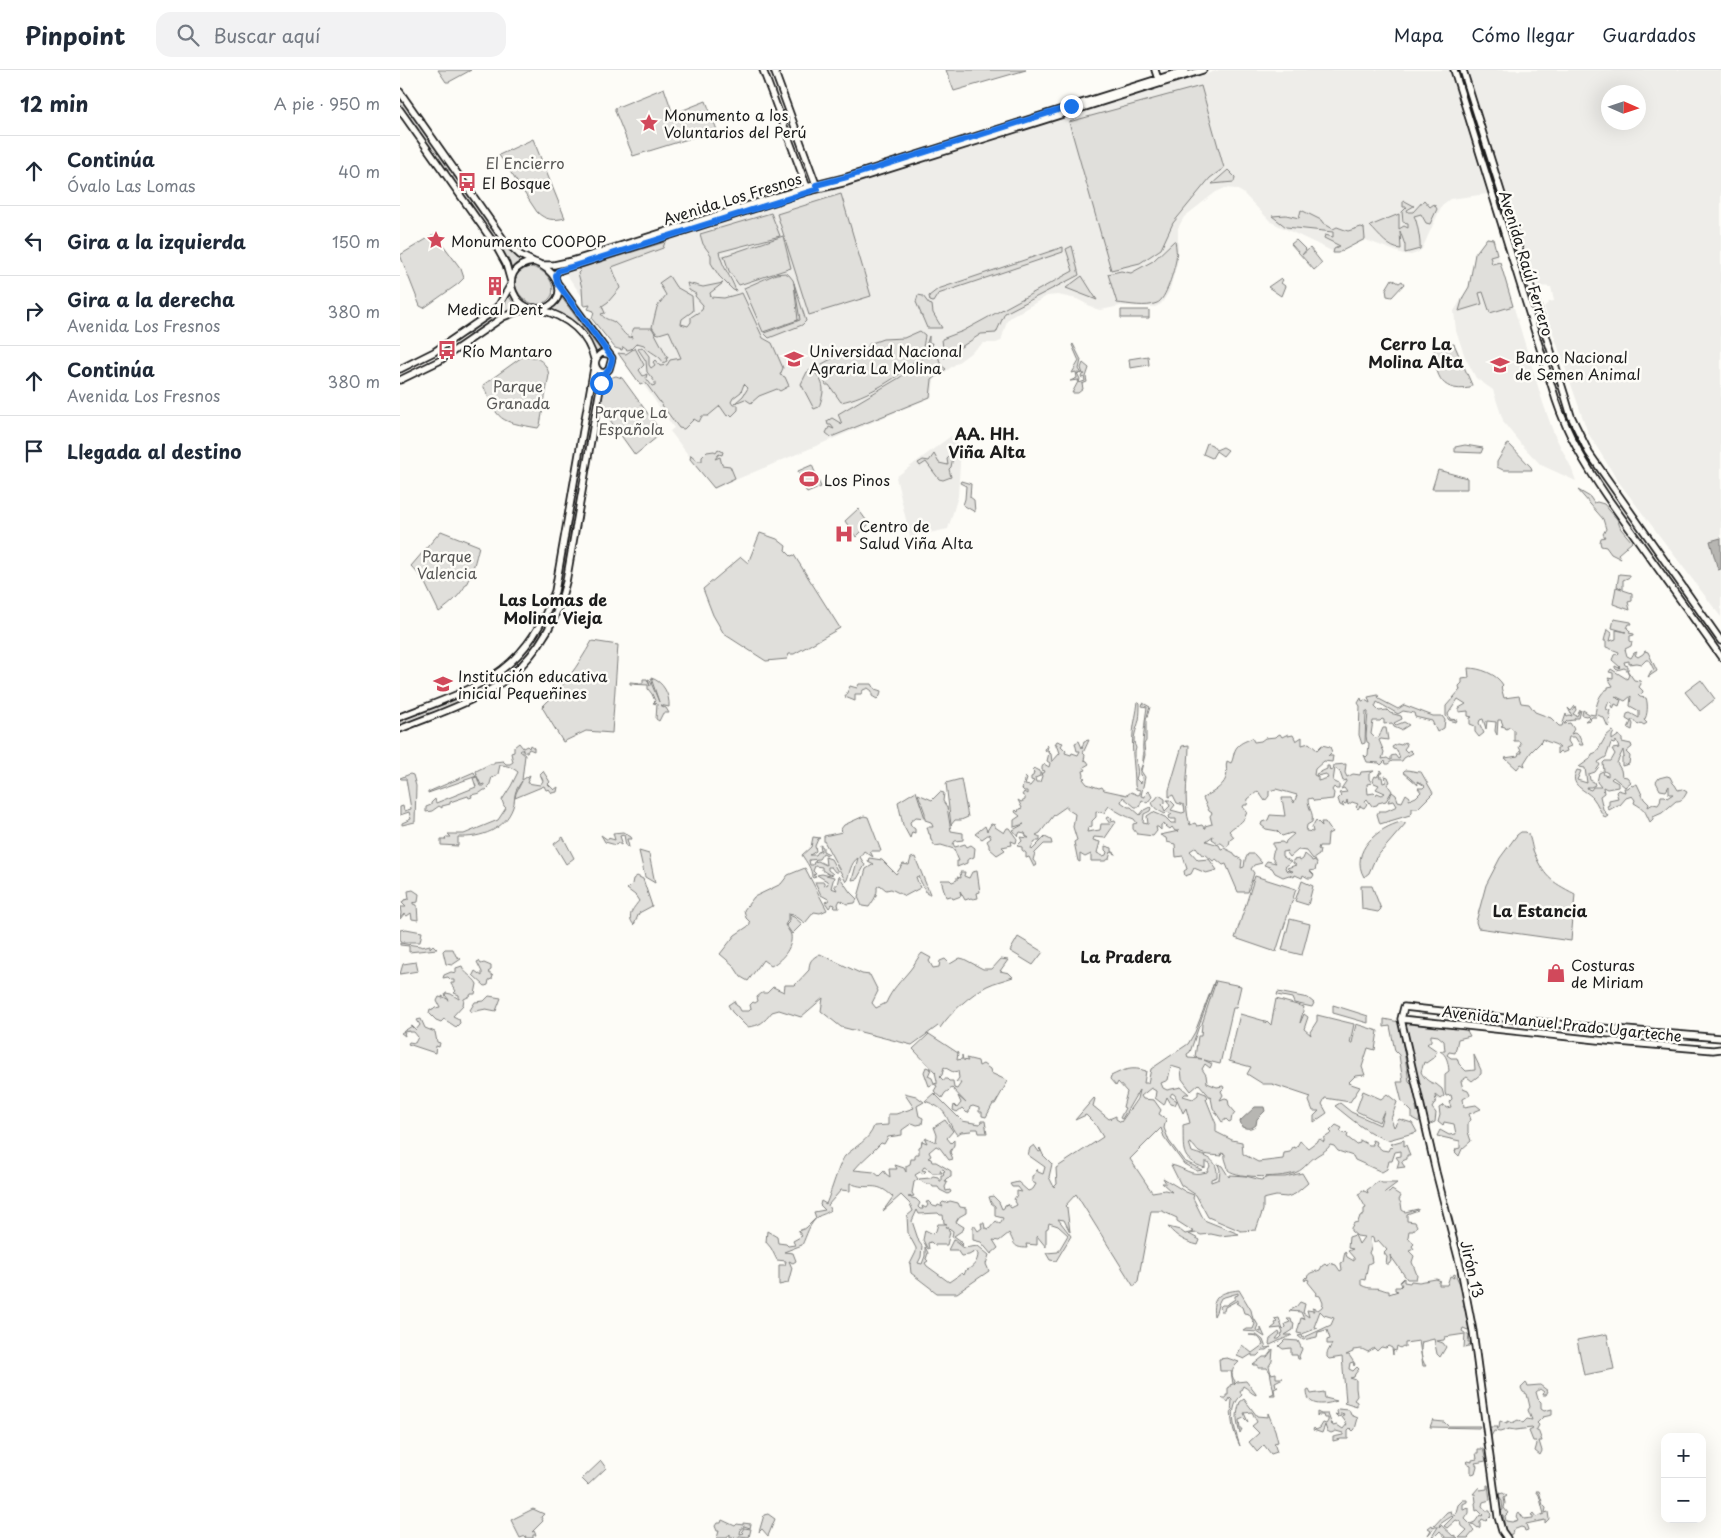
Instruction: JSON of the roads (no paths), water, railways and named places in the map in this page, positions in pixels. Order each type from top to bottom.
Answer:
[{"type":"street","points":[[763,70],[808,189]]},
{"type":"street","points":[[774,70],[817,187]]},
{"type":"street","points":[[1154,70],[1159,81]]},
{"type":"street","points":[[1162,70],[1165,79]]},
{"type":"street","name":"Avenida Los Fresnos","points":[[542,265],[554,265],[572,261],[808,189],[866,176],[1159,81],[1186,70]]},
{"type":"street","name":"Avenida Los Fresnos","points":[[1165,79],[1203,70]]},
{"type":"street","name":"Avenida Raúl Ferrero","points":[[1454,70],[1556,400],[1571,439],[1607,498],[1721,657]]},
{"type":"street","name":"Avenida Raúl Ferrero","points":[[1463,70],[1564,396],[1579,433],[1589,454],[1721,641]]},
{"type":"street","points":[[400,92],[504,240],[520,255],[549,269],[612,358],[612,364],[605,373],[601,383],[566,582],[560,606],[551,624],[528,658],[511,676],[489,691],[464,704],[400,729]]},
{"type":"street","points":[[400,110],[496,246],[506,264],[512,293],[517,300],[527,306],[553,313],[572,324],[582,334],[590,347],[598,371],[605,373]]},
{"type":"street","name":"Avenida Los Fresnos","points":[[556,281],[556,273],[561,270],[808,189]]},
{"type":"street","points":[[400,370],[434,352],[488,315],[504,298],[513,275],[518,268],[534,262]]},
{"type":"street","points":[[400,380],[438,361],[503,317],[518,311],[546,307],[553,303],[558,292],[556,281]]},
{"type":"street","points":[[590,347],[592,374]]},
{"type":"street","points":[[400,718],[465,691],[500,673],[524,650],[535,634],[551,604],[558,580],[595,362],[600,355],[608,354]]},
{"type":"street","points":[[601,383],[606,376],[613,373]]},
{"type":"street","name":"Jirón 13","points":[[1404,1007],[1402,1019],[1436,1172],[1461,1269],[1473,1331],[1498,1517],[1502,1531],[1507,1538]]},
{"type":"street","name":"Avenida Manuel Prado Ugarteche","points":[[1404,1007],[1567,1025],[1721,1038]]},
{"type":"street","name":"Avenida Manuel Prado Ugarteche","points":[[1402,1019],[1607,1041],[1713,1050],[1721,1049]]},
{"type":"place","name":"Monumento a los Voluntarios del Perú","points":[[649,123]]},
{"type":"place","name":"El Bosque","points":[[467,182]]},
{"type":"place","name":"Monumento COOPOP","points":[[436,240]]},
{"type":"place","name":"Medical Dent","points":[[495,286]]},
{"type":"place","name":"Río Mantaro","points":[[447,350]]},
{"type":"place","name":"Universidad Nacional Agraria La Molina","points":[[794,359]]},
{"type":"place","name":"Banco Nacional de Semen Animal","points":[[1500,365]]},
{"type":"place","name":"Los Pinos","points":[[809,479]]},
{"type":"place","name":"Centro de Salud Viña Alta","points":[[844,534]]},
{"type":"place","name":"Institución educativa inicial Pequeñines","points":[[443,684]]},
{"type":"place","name":"Costuras de Miriam","points":[[1556,973]]},
{"type":"district","name":"Cerro La Molina Alta","points":[[1416,352]]},
{"type":"district","name":"AA. HH. Viña Alta","points":[[987,442]]},
{"type":"district","name":"Las Lomas de Molina Vieja","points":[[553,608]]},
{"type":"district","name":"La Estancia","points":[[1540,910]]},
{"type":"district","name":"La Pradera","points":[[1126,956]]},
{"type":"park label","name":"El Encierro","points":[[525,162]]},
{"type":"park label","name":"Parque Granada","points":[[518,394]]},
{"type":"park label","name":"Parque La Española","points":[[631,420]]},
{"type":"park label","name":"Parque Valencia","points":[[447,564]]}]
